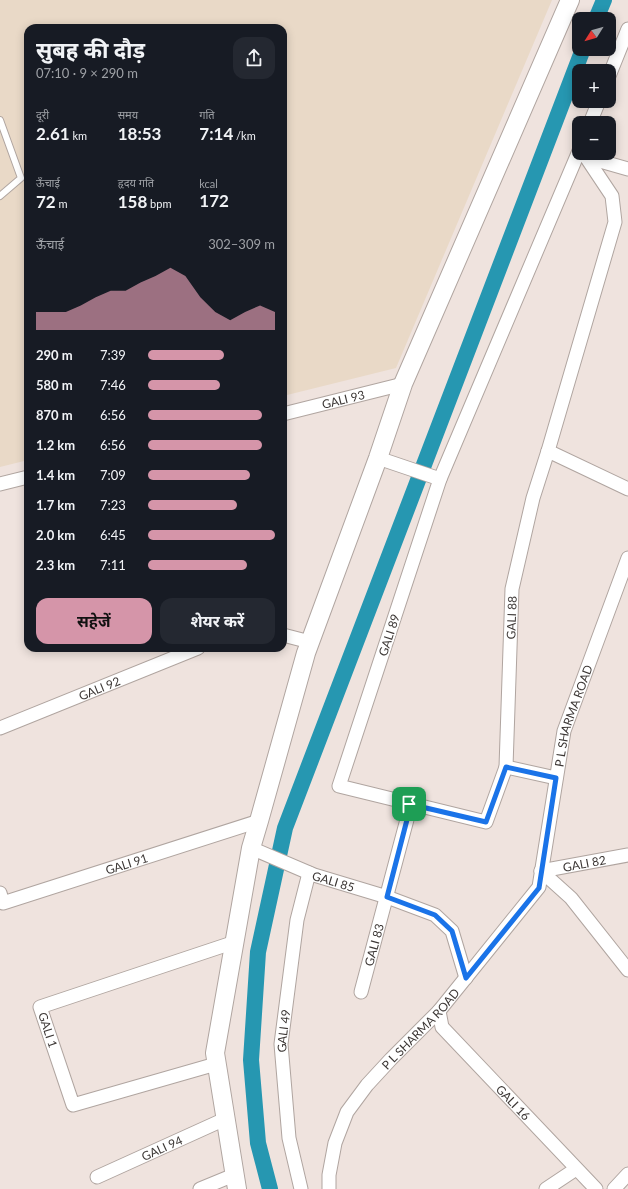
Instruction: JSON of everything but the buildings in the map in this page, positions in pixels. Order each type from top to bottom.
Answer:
[{"type":"street","points":[[200,1189],[236,1182],[215,1053],[259,821],[310,642],[378,458],[402,384],[570,0]]},
{"type":"street","points":[[614,64],[628,29]]},
{"type":"street","name":"GALI 88","points":[[409,804],[486,822],[506,767],[512,589],[533,498],[615,222],[612,196],[586,157],[628,169]]},
{"type":"street","points":[[378,458],[440,479],[575,160]]},
{"type":"street","name":"GALI 93","points":[[287,413],[402,384]]},
{"type":"street","points":[[548,451],[628,489]]},
{"type":"street","points":[[0,484],[24,478]]},
{"type":"street","name":"GALI 89","points":[[409,804],[339,786],[440,479]]},
{"type":"street","name":"P L SHARMA ROAD","points":[[329,1189],[329,1175],[335,1143],[347,1112],[367,1085],[386,1064],[439,1011],[539,888],[564,731],[628,558]]},
{"type":"street","points":[[287,636],[310,642]]},
{"type":"street","name":"GALI 92","points":[[0,728],[188,652]]},
{"type":"street","points":[[506,767],[556,778]]},
{"type":"street","name":"GALI 83","points":[[361,992],[409,812],[409,804]]},
{"type":"street","name":"GALI 91","points":[[1,900],[259,821]]},
{"type":"street","name":"GALI 85","points":[[253,849],[309,873],[387,897],[435,915],[452,931],[466,978]]},
{"type":"street","name":"GALI 82","points":[[541,871],[628,855]]},
{"type":"street","points":[[541,871],[571,898],[628,970]]},
{"type":"street","name":"GALI 49","points":[[301,1189],[289,1138],[281,1044],[297,920],[309,873]]},
{"type":"street","name":"GALI 1","points":[[216,1064],[73,1105],[40,1007],[235,942]]},
{"type":"street","name":"GALI 16","points":[[439,1011],[442,1027],[596,1189]]},
{"type":"street","name":"GALI 94","points":[[97,1177],[225,1118]]},
{"type":"street","points":[[546,1189],[576,1168]]},
{"type":"street","points":[[614,1189],[628,1174]]},
{"type":"lane","points":[[0,120],[21,178],[0,196]]},
{"type":"shaded area","points":[[0,0],[552,0],[396,368],[287,395],[287,24],[24,24],[24,461],[0,467]]},
{"type":"waterway","points":[[599,12],[604,0]]},
{"type":"waterway","points":[[270,1189],[258,1143],[251,1060],[258,952],[285,828],[580,56]]},
{"type":"route","points":[[506,767],[556,778],[539,888],[466,978],[452,931],[435,915],[387,897],[409,812],[409,804],[486,822],[506,767]]}]
